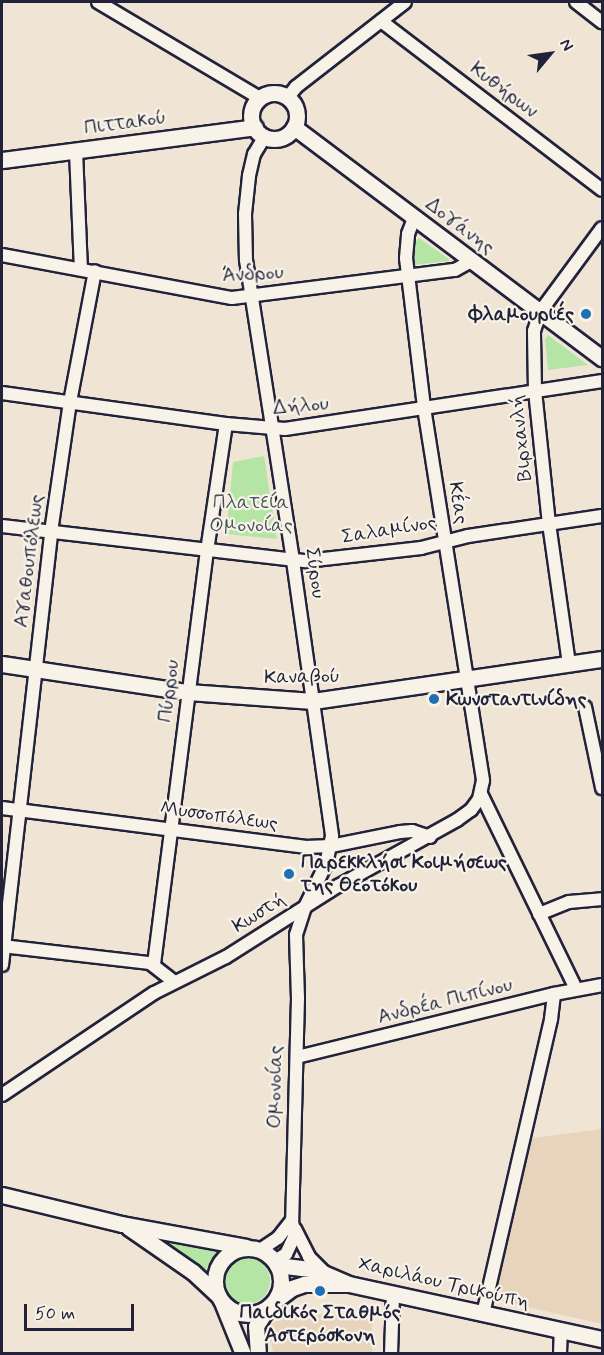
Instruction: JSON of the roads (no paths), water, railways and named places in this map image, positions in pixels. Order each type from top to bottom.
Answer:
[{"type":"street","points":[[98,2],[260,99]]},
{"type":"street","points":[[288,97],[296,87],[405,2]]},
{"type":"street","points":[[576,2],[603,22]]},
{"type":"street","name":"Κυθήρων","points":[[381,21],[603,190]]},
{"type":"street","points":[[273,93],[288,97],[296,108],[294,127],[281,138],[260,132],[252,111],[260,99],[273,93]]},
{"type":"street","name":"Δογάνης","points":[[294,127],[603,358]]},
{"type":"street","name":"Πιττακού","points":[[2,160],[260,132]]},
{"type":"street","name":"Σύρου","points":[[260,132],[246,193],[246,260],[331,815],[331,846],[322,875],[305,907]]},
{"type":"street","points":[[75,151],[81,268]]},
{"type":"street","name":"Κέας","points":[[414,218],[406,241],[424,407],[483,780],[481,794]]},
{"type":"street","name":"Βιρχανλή","points":[[569,664],[549,524],[535,391],[534,331],[540,312],[603,228]]},
{"type":"street","name":"Άνδρου","points":[[2,255],[81,268],[224,298],[250,297],[454,270],[471,261]]},
{"type":"street","name":"Αγαθουπόλεως","points":[[2,965],[51,532],[70,402],[95,271]]},
{"type":"street","name":"Δήλου","points":[[2,393],[272,429],[312,426],[603,381]]},
{"type":"street","name":"Πύρρου","points":[[154,964],[188,692],[226,424]]},
{"type":"street","name":"Σαλαμίνος","points":[[2,526],[293,561],[421,548],[603,516]]},
{"type":"street","name":"Καναβού","points":[[2,664],[188,692],[314,702],[603,659]]},
{"type":"street","points":[[585,707],[603,788]]},
{"type":"street","points":[[481,794],[576,989]]},
{"type":"street","name":"Κωστή","points":[[2,1095],[129,1009],[174,982],[226,957],[358,874],[430,837],[466,814],[481,794]]},
{"type":"street","name":"Μυσσοπόλεως","points":[[2,808],[293,846],[331,846],[412,831],[430,837]]},
{"type":"street","points":[[539,914],[569,902],[603,899]]},
{"type":"street","name":"Ομονοίας","points":[[276,1263],[290,1249],[294,1237],[292,1220],[297,1057],[296,935],[305,907]]},
{"type":"street","points":[[3,946],[141,961],[154,964],[174,982]]},
{"type":"street","name":"Ανδρέα Πιπίνου","points":[[297,1057],[554,993],[603,985]]},
{"type":"street","points":[[483,1314],[551,1018],[554,993]]},
{"type":"street","points":[[2,1194],[122,1224],[253,1249],[276,1263],[282,1280],[271,1305],[256,1326],[258,1353]]},
{"type":"street","points":[[243,1353],[220,1298],[215,1273],[227,1255],[253,1249],[279,1238],[292,1220]]},
{"type":"street","points":[[292,1220],[305,1251],[326,1274]]},
{"type":"street","points":[[122,1224],[193,1272],[238,1313],[258,1313],[292,1288],[304,1284],[349,1284]]},
{"type":"street","name":"Χαριλάου Τρικούπη","points":[[276,1263],[326,1274],[349,1284],[603,1339]]},
{"type":"street","points":[[391,1353],[393,1294]]},
{"type":"street","points":[[560,1353],[561,1330]]},
{"type":"place","name":"Φλαμουριές","points":[[586,314]]},
{"type":"place","name":"Κωνσταντινίδης","points":[[434,699]]},
{"type":"place","name":"Παρεκκλήσι Κοιμήσεως της Θεοτόκου","points":[[289,874]]},
{"type":"place","name":"Παιδικός Σταθμός Αστερόσκονη","points":[[320,1291]]},
{"type":"park label","name":"Πλατεία Ομονοίας","points":[[251,514]]}]
